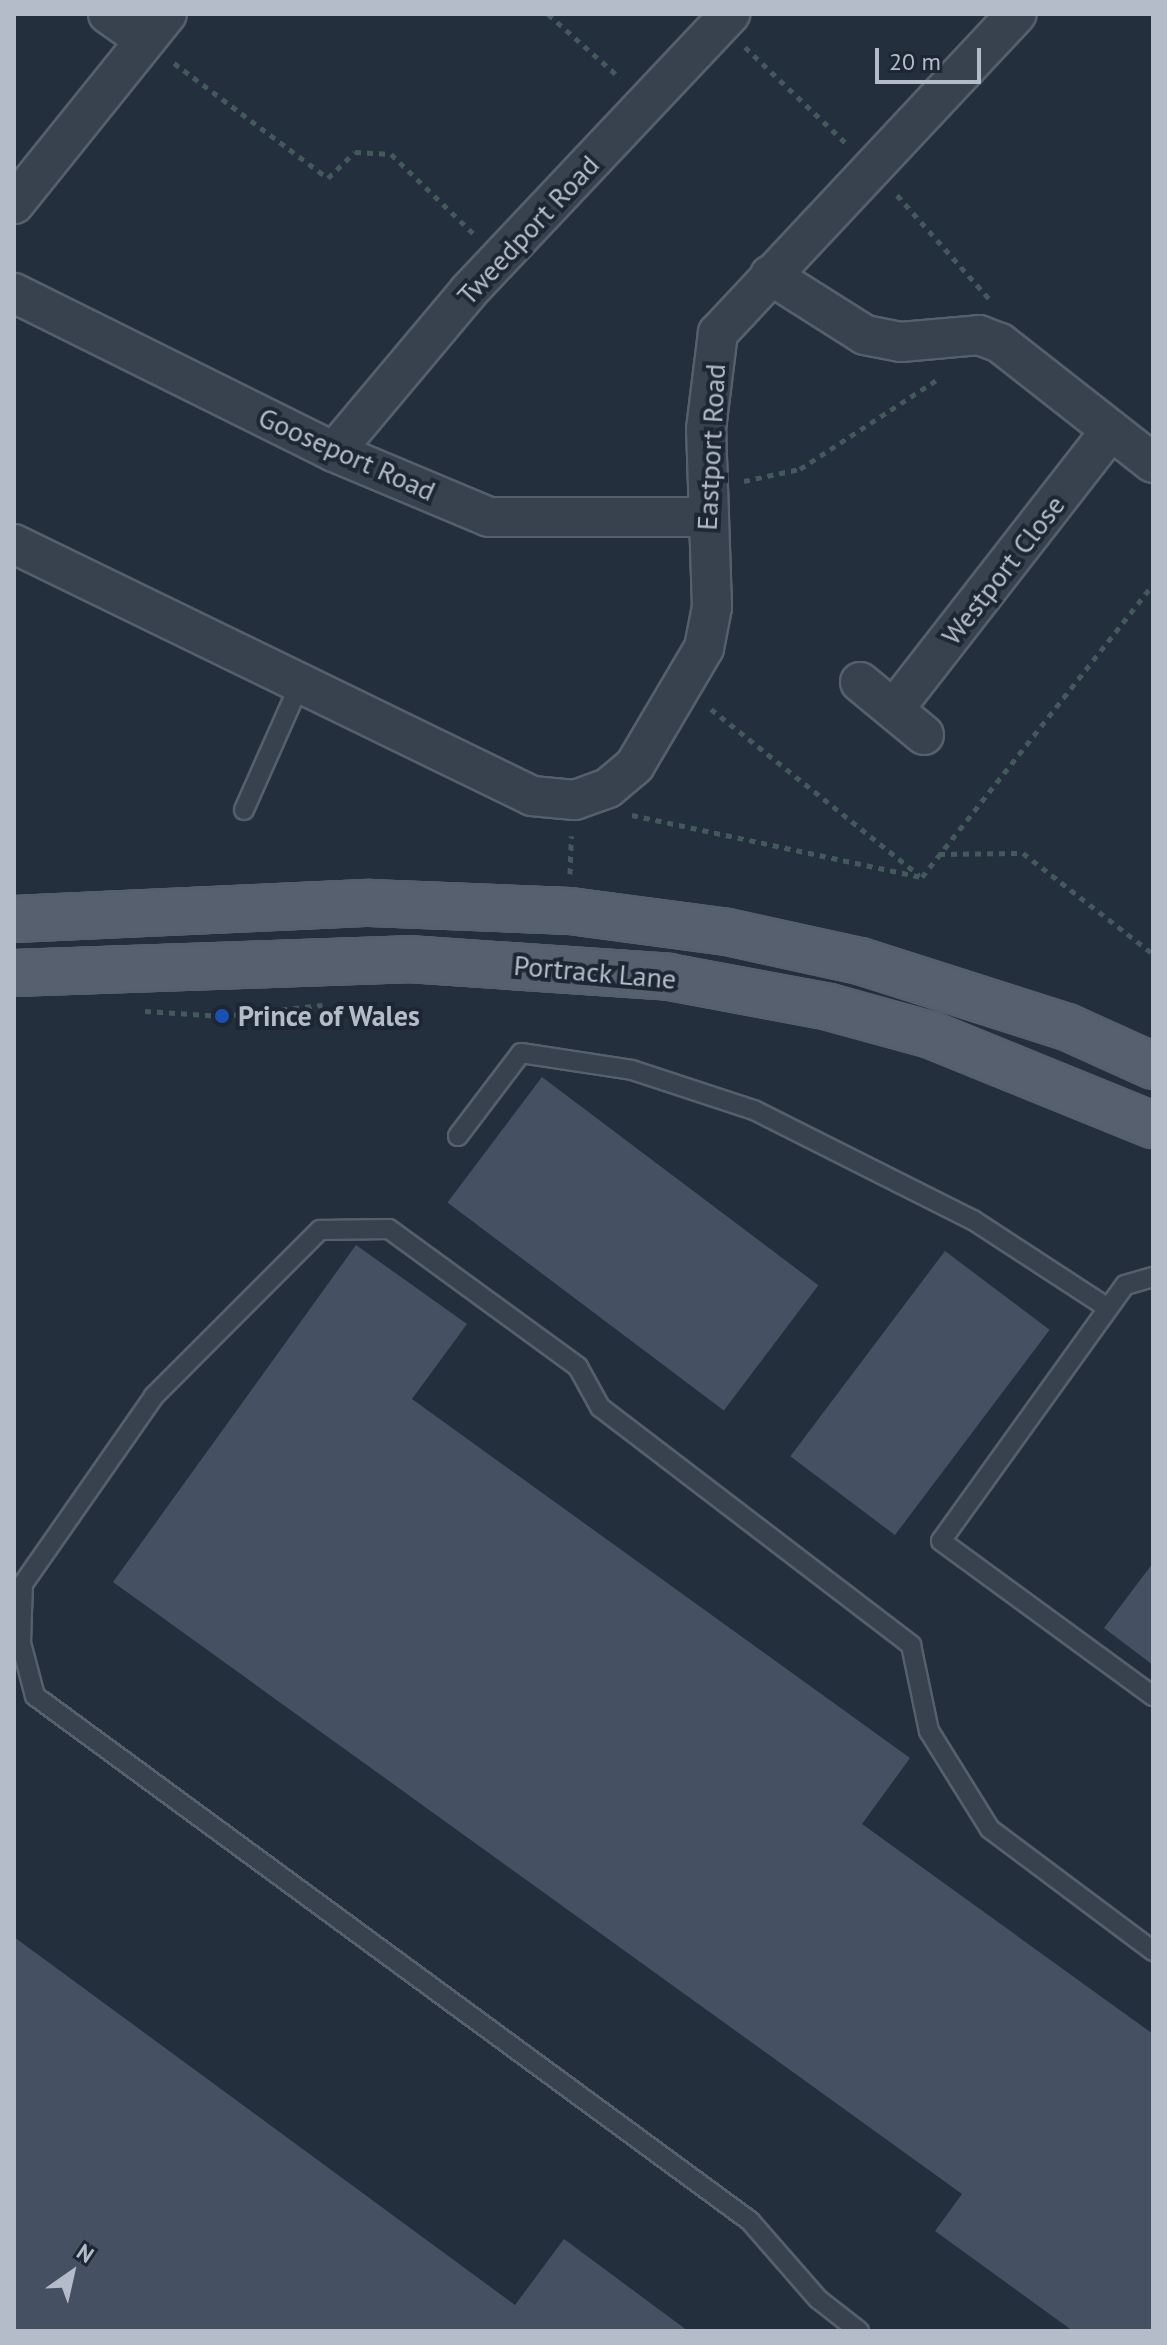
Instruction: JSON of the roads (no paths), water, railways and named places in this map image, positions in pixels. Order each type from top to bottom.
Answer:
[{"type":"main road","name":"Portrack Lane","points":[[14,919],[370,903],[570,911],[727,932],[860,961],[1067,1027],[1153,1066]]},
{"type":"main road","name":"Portrack Lane","points":[[14,973],[408,959],[669,977],[829,1007],[931,1035],[1153,1125]]},
{"type":"street","points":[[14,204],[156,27],[108,14]]},
{"type":"street","name":"Eastport Road","points":[[299,686],[532,796],[575,800],[608,788],[635,765],[685,689],[712,607],[704,503],[718,333],[1017,14]]},
{"type":"street","name":"Tweedport Road","points":[[334,452],[500,259],[726,19]]},
{"type":"street","points":[[770,275],[865,335],[901,342],[979,335],[1000,343],[1153,463]]},
{"type":"street","name":"Gooseport Road","points":[[14,293],[334,452],[489,517],[704,503]]},
{"type":"street","name":"Westport Close","points":[[894,709],[1111,430]]},
{"type":"street","points":[[14,544],[299,686]]},
{"type":"street","points":[[860,682],[924,735]]},
{"type":"lane","points":[[244,810],[299,686]]},
{"type":"lane","points":[[458,1136],[521,1053],[632,1070],[754,1110],[973,1220],[1108,1308]]},
{"type":"lane","points":[[859,2331],[818,2299],[750,2221],[35,1696],[21,1643],[23,1584],[154,1396],[320,1230],[389,1229],[578,1367],[600,1407],[911,1645],[929,1731],[990,1829],[1153,1951]]},
{"type":"lane","points":[[1153,1277],[1125,1285],[941,1541],[1153,1696]]},
{"type":"place","name":"Prince of Wales","points":[[222,1016]]}]
